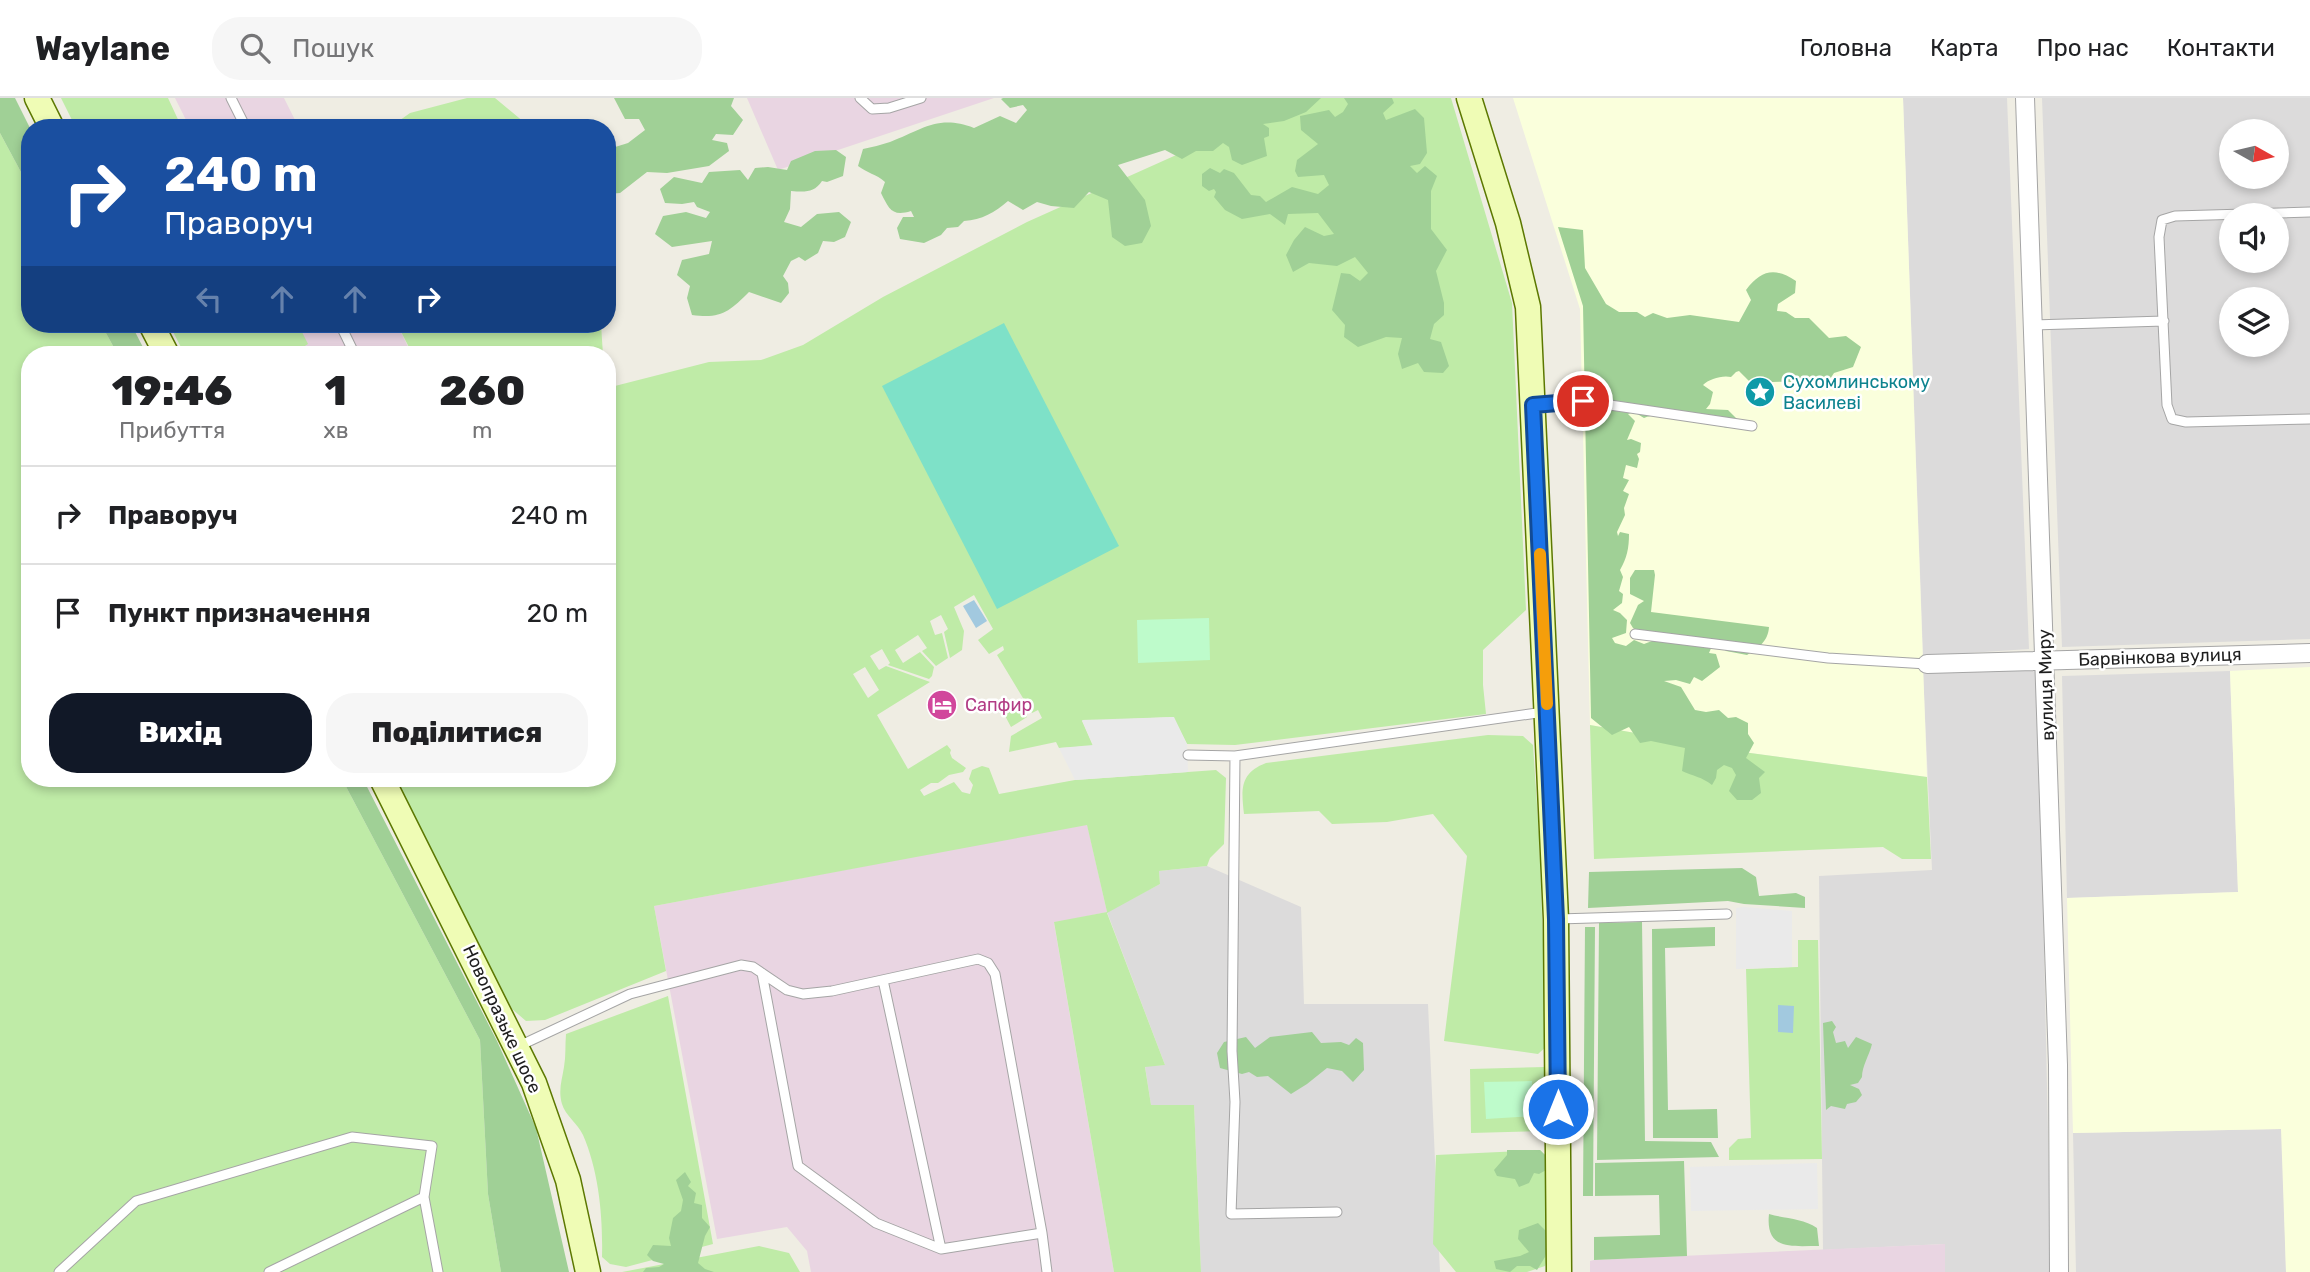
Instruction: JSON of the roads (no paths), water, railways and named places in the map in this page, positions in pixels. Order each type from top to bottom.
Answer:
[{"type":"street","points":[[37,98],[48,119]]},
{"type":"street","points":[[1469,98],[1508,223],[1528,307],[1556,919],[1559,1272]]},
{"type":"street","name":"вулиця Миру","points":[[2025,98],[2058,1065],[2059,1272]]},
{"type":"street","name":"Барвінкова вулиця","points":[[1927,664],[2310,653]]},
{"type":"street","name":"Новопразьке шосе","points":[[386,787],[534,1083],[568,1180],[588,1272]]},
{"type":"lane","points":[[231,98],[242,119]]},
{"type":"lane","points":[[860,98],[872,109],[889,108],[921,98]]},
{"type":"lane","points":[[2310,212],[2175,216],[2162,220],[2159,237],[2167,405],[2172,419],[2186,422],[2310,419]]},
{"type":"lane","points":[[2033,325],[2164,321]]},
{"type":"lane","points":[[1533,405],[1583,401],[1752,426]]},
{"type":"lane","points":[[1634,635],[1803,656],[1927,664]]},
{"type":"lane","points":[[1188,755],[1235,756],[1548,712]]},
{"type":"lane","points":[[1235,756],[1231,1051],[1235,1102],[1231,1214],[1338,1212]]},
{"type":"lane","points":[[1556,919],[1727,914]]},
{"type":"lane","points":[[518,1047],[630,994],[741,965],[752,967],[787,990],[803,994],[832,991],[978,959],[988,963],[995,974],[1047,1272]]},
{"type":"lane","points":[[762,973],[799,1166],[876,1223],[941,1249],[1042,1233]]},
{"type":"lane","points":[[883,980],[941,1249]]},
{"type":"lane","points":[[59,1272],[136,1200],[352,1138],[432,1146],[424,1196],[438,1272]]},
{"type":"lane","points":[[269,1272],[424,1196]]},
{"type":"water","points":[[974,600],[987,621],[976,628],[963,606]]},
{"type":"water","points":[[1778,1005],[1794,1006],[1793,1033],[1778,1032]]},
{"type":"place","name":"Сухомлинському Василеві","points":[[1760,392]]},
{"type":"place","name":"Сапфир","points":[[942,705]]}]
